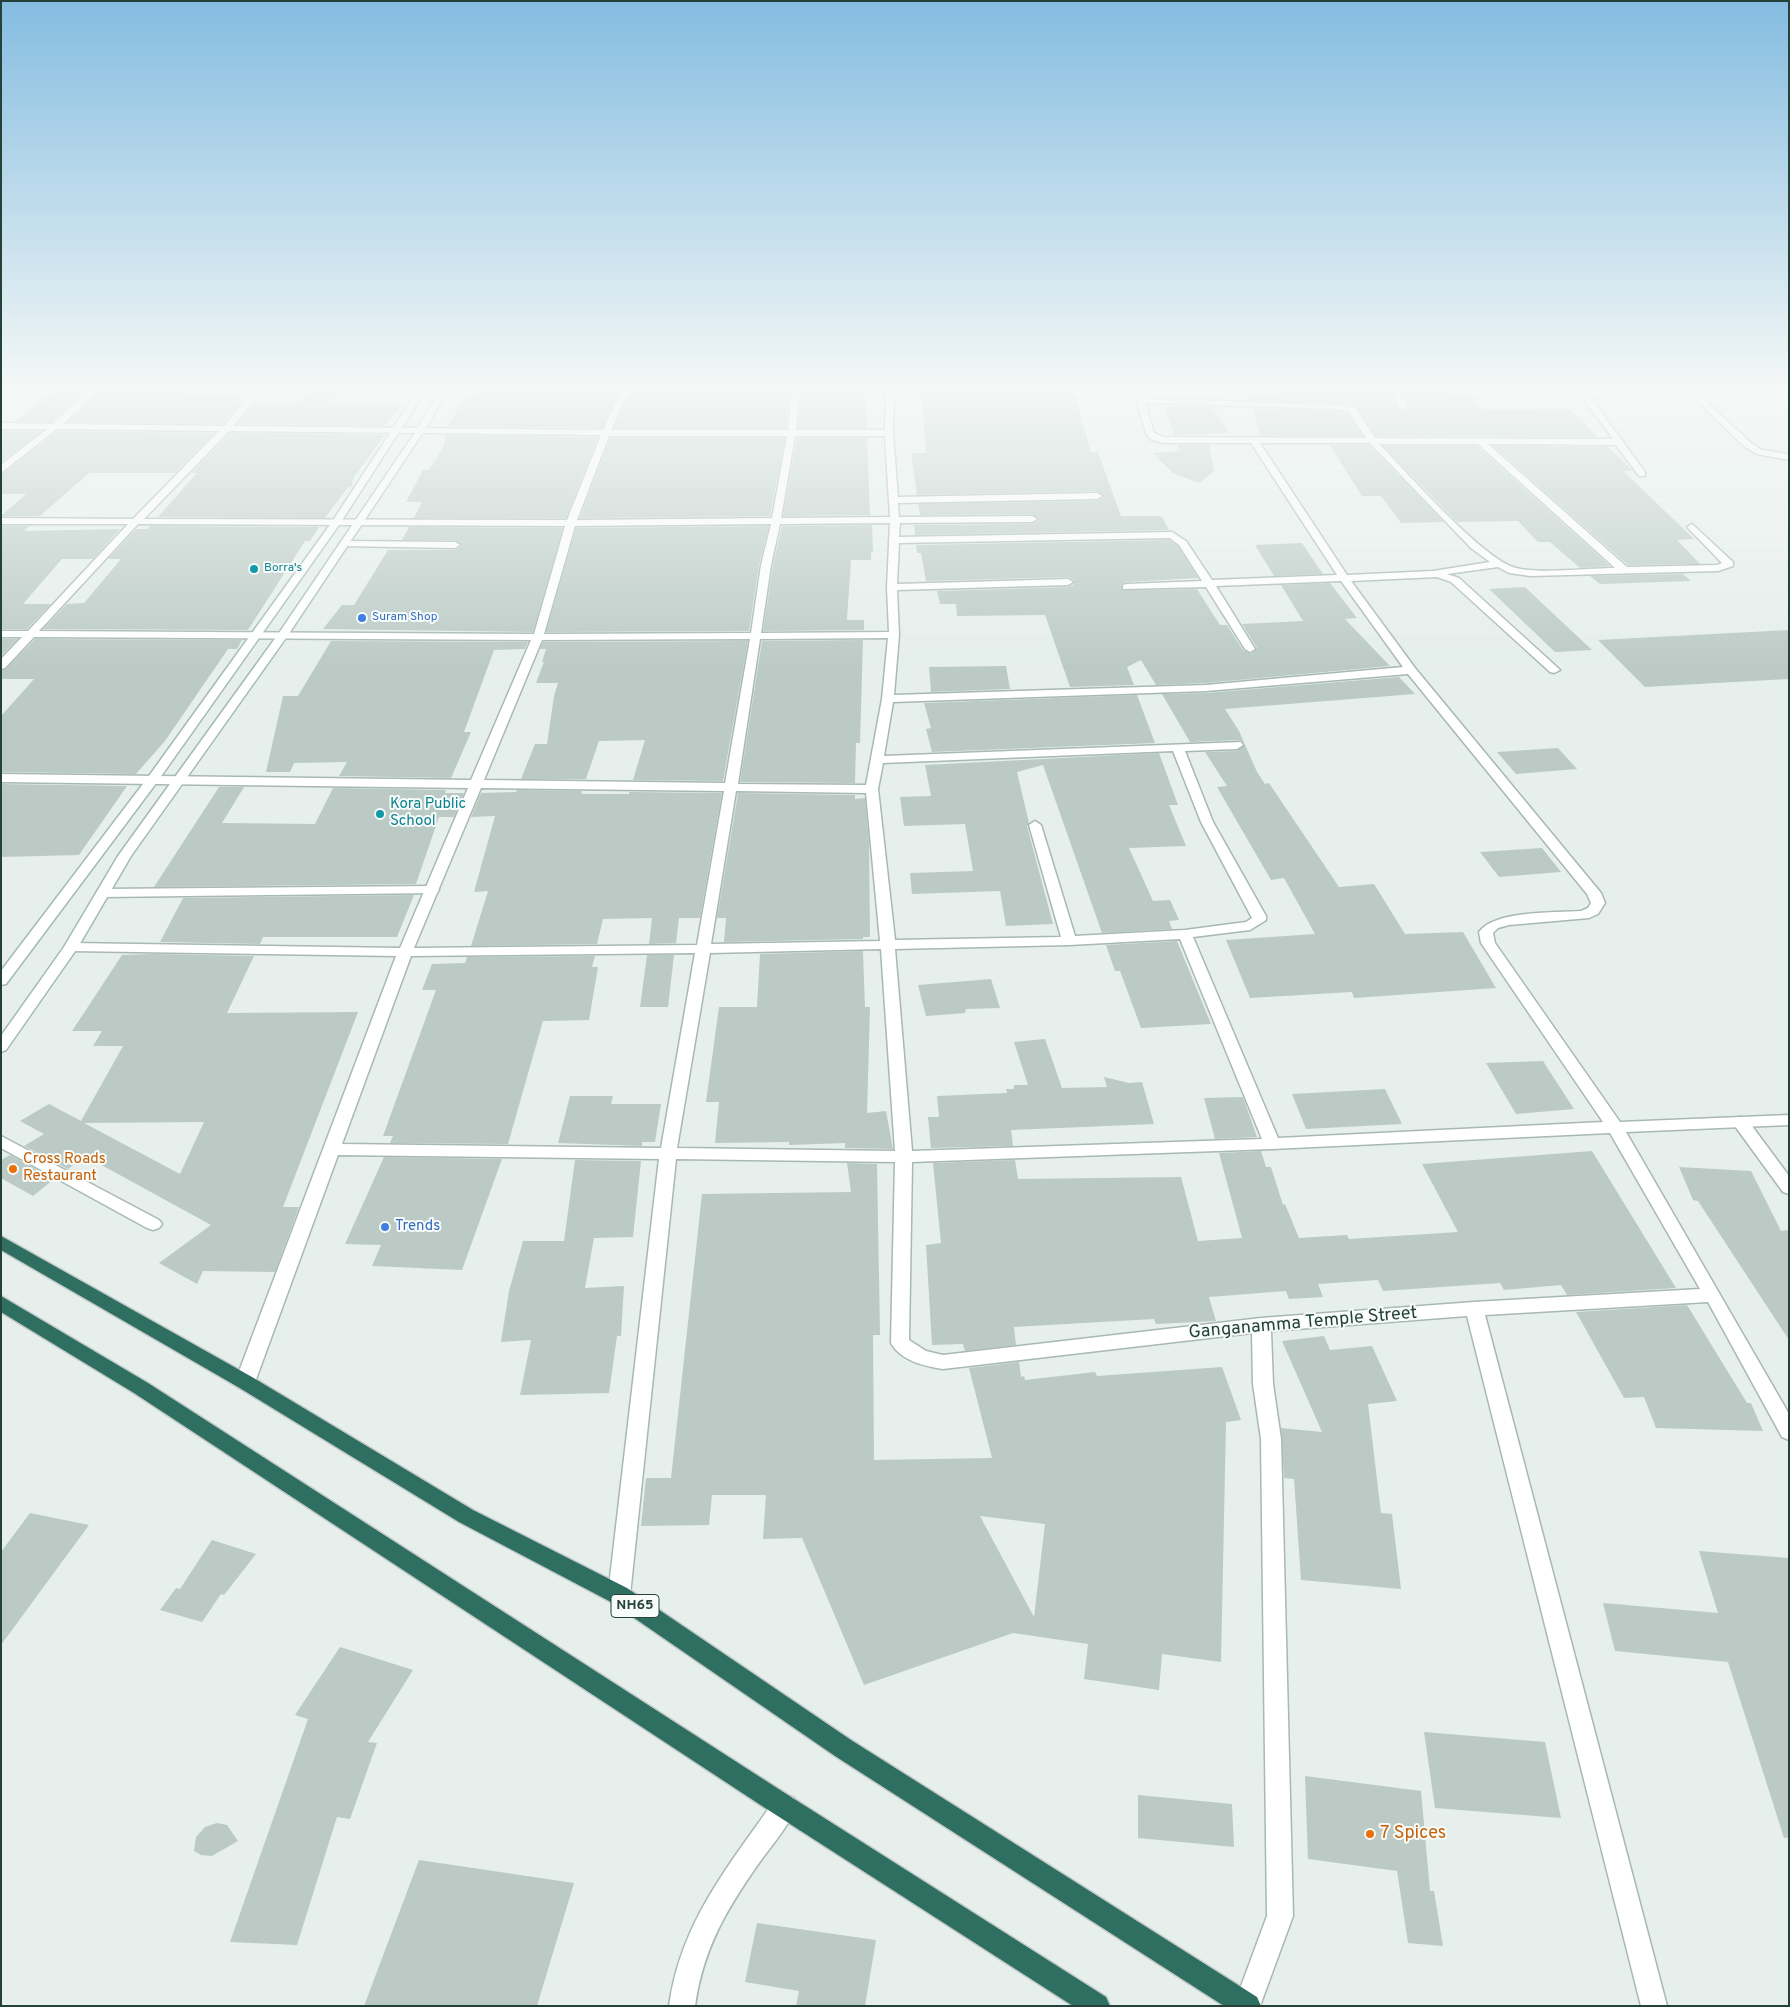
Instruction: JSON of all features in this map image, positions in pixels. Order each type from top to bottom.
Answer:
[{"type":"highway","name":"NH65","points":[[1,1242],[246,1382],[466,1516],[619,1595],[844,1748],[1248,2005]]},
{"type":"highway","points":[[1,1303],[150,1393],[785,1806],[1097,2006]]},
{"type":"street","points":[[1,666],[176,481]]},
{"type":"street","points":[[1,981],[153,779],[336,523],[363,481]]},
{"type":"street","points":[[4,1040],[71,947],[125,856],[182,780],[283,636],[387,481]]},
{"type":"street","points":[[246,1382],[405,952],[538,637],[571,523],[587,481]]},
{"type":"street","points":[[619,1595],[668,1155],[701,949],[731,787],[754,635],[782,481]]},
{"type":"street","points":[[893,481],[895,521],[892,587],[894,635],[888,698],[872,789],[888,946],[904,1157]]},
{"type":"street","points":[[1280,481],[1345,579],[1411,670],[1594,893],[1598,903],[1593,911],[1584,915],[1508,920],[1493,925],[1486,932],[1488,943],[1615,1127],[1713,1295],[1789,1432]]},
{"type":"street","points":[[1410,481],[1474,546],[1499,564],[1513,571],[1530,573],[1718,568],[1729,564],[1692,527]]},
{"type":"street","points":[[1524,481],[1625,571]]},
{"type":"street","points":[[894,500],[1097,496]]},
{"type":"street","points":[[1,521],[571,523],[1032,519]]},
{"type":"street","points":[[894,540],[1172,536],[1183,542],[1208,585],[1250,649]]},
{"type":"street","points":[[344,544],[455,545]]},
{"type":"street","points":[[1127,588],[1345,579],[1428,573],[1499,564]]},
{"type":"street","points":[[1428,573],[1455,580],[1554,670]]},
{"type":"street","points":[[892,587],[1068,582]]},
{"type":"street","points":[[1,634],[538,637],[894,635]]},
{"type":"street","points":[[888,698],[1206,688],[1411,670]]},
{"type":"street","points":[[876,760],[1237,745]]},
{"type":"street","points":[[71,947],[405,952],[888,946],[1069,941],[1185,934],[1250,926],[1259,920],[1259,916],[1207,822],[1178,748]]},
{"type":"street","points":[[1,778],[872,789]]},
{"type":"street","points":[[1035,825],[1069,941]]},
{"type":"street","points":[[103,894],[432,890]]},
{"type":"street","points":[[1185,934],[1272,1144]]},
{"type":"street","points":[[332,1149],[904,1157],[1272,1144],[1789,1120]]},
{"type":"street","points":[[1740,1122],[1789,1188]]},
{"type":"street","points":[[1,1141],[153,1224]]},
{"type":"street","name":"Ganganamma Temple Street","points":[[904,1157],[900,1343],[910,1353],[922,1359],[943,1362],[1260,1325],[1474,1309],[1713,1295]]},
{"type":"street","points":[[1474,1309],[1654,2006]]},
{"type":"street","points":[[1248,2005],[1280,1916],[1271,1439],[1263,1384],[1260,1325]]},
{"type":"street","points":[[682,2006],[686,1982],[699,1939],[715,1908],[785,1806]]},
{"type":"building","points":[[1,481],[80,481],[40,516],[1,516],[26,494],[1,494]]},
{"type":"building","points":[[190,481],[353,481],[351,487],[348,487],[325,518],[158,517]]},
{"type":"building","points":[[417,481],[581,481],[566,518],[414,518],[422,502],[406,502]]},
{"type":"building","points":[[594,481],[777,481],[770,516],[580,518]]},
{"type":"building","points":[[789,481],[869,481],[870,515],[783,516]]},
{"type":"building","points":[[915,481],[1108,481],[1121,516],[1160,516],[1158,517],[1162,517],[1169,530],[915,535],[914,525],[1032,524],[1039,520],[1032,514],[920,515],[918,504],[1097,501],[1104,497],[1097,491],[917,495]]},
{"type":"building","points":[[1352,481],[1404,481],[1444,522],[1401,523],[1381,496],[1362,496]]},
{"type":"building","points":[[1417,481],[1515,481],[1610,566],[1580,568],[1550,542],[1538,542],[1518,521],[1457,522]]},
{"type":"building","points":[[1532,481],[1633,481],[1694,539],[1677,540],[1700,564],[1628,565]]},
{"type":"building","points":[[872,525],[873,552],[871,552],[871,560],[851,560],[847,620],[864,620],[864,630],[763,631],[773,565],[782,526]]},
{"type":"building","points":[[1,526],[29,526],[24,531],[120,529],[93,559],[62,559],[23,604],[51,604],[27,629],[1,629]]},
{"type":"building","points":[[150,526],[319,527],[310,541],[305,541],[248,630],[43,629],[67,604],[84,603],[121,559],[108,559],[136,529],[147,529]]},
{"type":"building","points":[[769,526],[759,565],[749,631],[546,632],[576,528]]},
{"type":"building","points":[[409,527],[563,528],[533,632],[323,629],[342,605],[354,605],[388,550],[455,550],[462,546],[455,540],[402,540]]},
{"type":"building","points":[[1169,540],[1178,546],[1198,578],[1127,582],[1122,584],[1122,590],[1197,589],[1220,625],[1227,625],[1243,650],[1251,654],[1257,648],[1242,624],[1303,621],[1281,585],[1330,583],[1357,618],[1345,619],[1390,666],[1206,683],[1156,685],[1141,660],[1127,667],[1134,685],[1070,687],[1045,615],[957,616],[956,604],[940,604],[937,591],[1068,587],[1074,584],[1074,580],[1068,577],[926,581],[921,553],[917,553],[916,545]]},
{"type":"building","points":[[1302,543],[1323,574],[1274,576],[1255,545]]},
{"type":"building","points":[[1683,574],[1691,581],[1600,584],[1590,576]]},
{"type":"building","points":[[1525,587],[1592,650],[1555,652],[1489,589]]},
{"type":"building","points":[[1789,630],[1789,679],[1645,687],[1598,640]]},
{"type":"building","points":[[1,639],[18,639],[1,656]]},
{"type":"building","points":[[35,639],[242,640],[237,649],[228,649],[165,741],[136,774],[1,772],[1,716],[34,679],[1,679],[1,671],[6,669]]},
{"type":"building","points":[[863,640],[860,743],[856,743],[855,783],[740,782],[762,641]]},
{"type":"building","points":[[331,641],[528,642],[525,649],[494,650],[464,732],[471,732],[451,778],[339,776],[347,762],[294,763],[290,772],[266,772],[283,696],[298,696]]},
{"type":"building","points":[[748,641],[723,781],[633,780],[645,740],[599,741],[586,779],[521,779],[535,744],[547,744],[554,696],[558,683],[536,683],[544,662],[542,662],[546,649],[540,649],[543,642]]},
{"type":"building","points":[[1006,666],[1010,689],[931,692],[929,667]]},
{"type":"building","points":[[1399,677],[1415,694],[1225,709],[1244,743],[1241,740],[1190,742],[1162,694],[1206,693]]},
{"type":"building","points":[[1137,695],[1155,743],[932,752],[926,729],[931,728],[924,703]]},
{"type":"building","points":[[1245,744],[1257,772],[1265,784],[1269,783],[1339,887],[1374,884],[1405,934],[1463,932],[1496,988],[1354,998],[1352,992],[1250,998],[1226,940],[1315,934],[1284,878],[1271,880],[1217,787],[1227,786],[1205,752],[1237,751]]},
{"type":"building","points":[[1558,748],[1577,769],[1516,774],[1497,752]]},
{"type":"building","points":[[1159,753],[1178,805],[1169,805],[1186,846],[1129,848],[1153,901],[1170,900],[1179,920],[1169,921],[1172,929],[1102,933],[1043,765],[1017,772],[1029,823],[1027,826],[1053,924],[1006,926],[1000,891],[912,894],[910,873],[973,871],[965,824],[904,826],[900,797],[931,796],[925,765]]},
{"type":"building","points":[[1,784],[127,786],[79,855],[1,857]]},
{"type":"building","points":[[219,787],[244,787],[222,823],[315,824],[333,788],[446,790],[445,793],[464,793],[454,817],[439,817],[416,884],[154,887]]},
{"type":"building","points":[[517,790],[582,791],[581,793],[584,794],[629,794],[629,792],[722,793],[700,918],[679,918],[676,943],[649,944],[652,918],[603,919],[597,944],[471,946],[488,891],[474,892],[495,816],[471,817],[481,793],[516,792]]},
{"type":"building","points":[[738,793],[855,795],[855,799],[865,798],[869,842],[870,937],[863,937],[863,939],[724,942],[726,918],[717,918]]},
{"type":"building","points":[[1542,848],[1561,872],[1499,877],[1480,852]]},
{"type":"building","points":[[414,895],[397,937],[263,937],[260,944],[160,942],[183,898]]},
{"type":"building","points":[[1177,941],[1211,1024],[1141,1028],[1120,971],[1115,971],[1106,945]]},
{"type":"building","points":[[863,951],[865,1007],[870,1007],[867,1113],[886,1111],[893,1149],[845,1148],[845,1143],[789,1145],[789,1142],[715,1143],[719,1102],[706,1102],[719,1007],[757,1007],[760,954]]},
{"type":"building","points":[[122,955],[254,956],[227,1013],[358,1012],[283,1207],[299,1207],[275,1272],[203,1271],[197,1284],[159,1263],[211,1225],[85,1156],[68,1169],[24,1146],[44,1134],[20,1121],[49,1104],[81,1121],[123,1046],[93,1046],[102,1031],[72,1031]],"holes":[[[204,1122],[180,1174],[84,1123]]]},
{"type":"building","points":[[647,955],[674,955],[668,1007],[640,1007]]},
{"type":"building","points":[[595,956],[592,967],[598,967],[589,1020],[543,1021],[508,1144],[390,1143],[393,1136],[383,1136],[436,990],[422,990],[432,964],[465,963],[467,957]]},
{"type":"building","points":[[991,979],[1000,1008],[966,1009],[965,1013],[926,1016],[918,985]]},
{"type":"building","points":[[1045,1039],[1062,1088],[1107,1087],[1104,1077],[1129,1083],[1142,1082],[1154,1124],[1011,1130],[1013,1146],[931,1148],[928,1117],[939,1117],[937,1096],[1007,1093],[1006,1089],[1014,1089],[1014,1085],[1028,1085],[1014,1042]]},
{"type":"building","points":[[1543,1061],[1574,1109],[1516,1114],[1486,1063]]},
{"type":"building","points":[[1385,1089],[1402,1124],[1306,1129],[1292,1094]]},
{"type":"building","points":[[570,1096],[613,1096],[611,1104],[661,1104],[655,1142],[642,1142],[642,1146],[558,1143]]},
{"type":"building","points":[[1243,1097],[1257,1137],[1215,1139],[1204,1098]]},
{"type":"building","points":[[1261,1151],[1266,1167],[1271,1167],[1283,1205],[1285,1204],[1299,1238],[1347,1235],[1349,1239],[1458,1232],[1422,1164],[1592,1151],[1676,1288],[1567,1295],[1561,1285],[1504,1290],[1500,1283],[1383,1291],[1378,1280],[1318,1284],[1323,1297],[1289,1299],[1286,1291],[1209,1297],[1216,1321],[1156,1324],[1154,1319],[1014,1327],[1016,1345],[965,1351],[963,1344],[932,1345],[926,1245],[941,1243],[933,1163],[1015,1160],[1018,1179],[1181,1177],[1198,1241],[1242,1238],[1219,1153]]},
{"type":"building","name":"Cross Roads Restaurant","points":[[10,1155],[54,1179],[33,1196],[1,1178],[1,1160]]},
{"type":"building","points":[[384,1157],[502,1159],[462,1270],[372,1266],[381,1245],[345,1244]]},
{"type":"building","points":[[575,1160],[641,1161],[633,1237],[594,1238],[585,1288],[624,1286],[621,1336],[617,1336],[609,1393],[520,1395],[531,1340],[501,1342],[509,1291],[523,1241],[564,1241]]},
{"type":"building","points":[[847,1163],[877,1164],[880,1335],[873,1335],[874,1460],[992,1458],[969,1368],[1019,1362],[1021,1377],[1024,1376],[1025,1380],[1095,1372],[1097,1376],[1222,1367],[1241,1420],[1226,1422],[1221,1662],[1162,1654],[1159,1690],[1084,1679],[1088,1644],[1013,1633],[864,1685],[802,1538],[763,1539],[766,1495],[712,1495],[709,1525],[641,1526],[646,1478],[671,1478],[702,1194],[851,1192]],"holes":[[[980,1516],[1045,1524],[1034,1617]]]},
{"type":"building","points":[[1679,1167],[1751,1171],[1781,1231],[1789,1230],[1789,1340],[1698,1201],[1693,1200]]},
{"type":"building","points":[[1687,1305],[1747,1403],[1751,1403],[1763,1431],[1656,1428],[1644,1397],[1624,1398],[1576,1312]]},
{"type":"building","points":[[1324,1336],[1330,1350],[1372,1346],[1397,1401],[1368,1404],[1381,1513],[1392,1514],[1401,1589],[1301,1580],[1294,1479],[1284,1478],[1281,1428],[1322,1432],[1282,1341]]},
{"type":"building","points":[[30,1513],[89,1525],[1,1645],[1,1552]]},
{"type":"building","points":[[212,1540],[256,1554],[224,1595],[221,1594],[202,1622],[160,1610],[176,1588],[180,1589]]},
{"type":"building","points":[[1699,1551],[1789,1558],[1789,1837],[1784,1838],[1728,1662],[1615,1651],[1603,1603],[1718,1613]]},
{"type":"building","points":[[340,1647],[413,1670],[368,1742],[377,1743],[350,1819],[337,1817],[297,1945],[230,1942],[308,1719],[295,1715]]},
{"type":"building","points":[[1424,1732],[1545,1742],[1561,1818],[1435,1808]]},
{"type":"building","points":[[1305,1776],[1421,1791],[1430,1891],[1434,1891],[1443,1946],[1408,1943],[1397,1871],[1308,1859]]},
{"type":"building","points":[[1138,1795],[1232,1804],[1234,1847],[1138,1838]]},
{"type":"building","points":[[217,1823],[227,1825],[238,1841],[212,1856],[201,1855],[194,1851],[196,1837],[205,1827]]},
{"type":"building","points":[[419,1860],[574,1883],[537,2006],[364,2006]]},
{"type":"building","points":[[757,1923],[876,1940],[865,2006],[796,2006],[799,1991],[745,1982]]},
{"type":"place","name":"Borra's","points":[[254,569]]},
{"type":"place","name":"Suram Shop","points":[[362,618]]},
{"type":"place","name":"Kora Public School","points":[[380,814]]},
{"type":"place","name":"Cross Roads Restaurant","points":[[13,1169]]},
{"type":"place","name":"Trends","points":[[385,1227]]},
{"type":"place","name":"7 Spices","points":[[1370,1834]]}]
